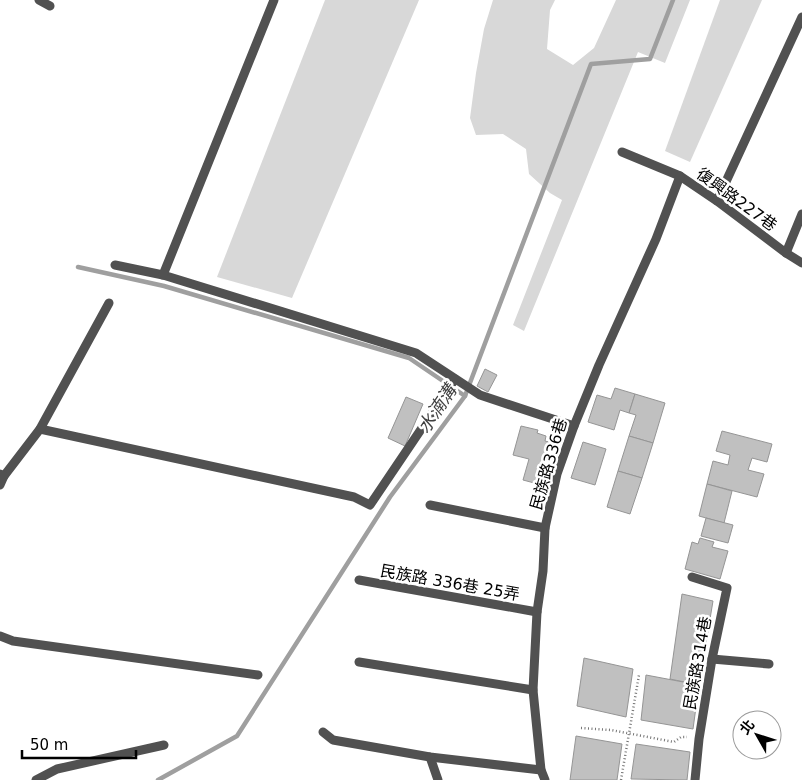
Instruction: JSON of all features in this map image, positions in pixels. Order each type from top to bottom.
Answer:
[{"type":"lane","points":[[39,0],[50,6]]},
{"type":"lane","points":[[163,275],[274,0]]},
{"type":"lane","points":[[717,201],[802,17]]},
{"type":"lane","name":"復興路227巷","points":[[622,152],[680,176],[802,263]]},
{"type":"lane","name":"民族路336巷","points":[[545,780],[541,770],[533,690],[537,612],[545,528],[557,474],[599,365],[656,240],[680,176]]},
{"type":"lane","points":[[786,253],[802,214]]},
{"type":"lane","points":[[115,265],[163,275],[416,353],[480,395],[574,426]]},
{"type":"lane","points":[[0,485],[2,475],[40,429],[109,303]]},
{"type":"lane","points":[[40,429],[354,497],[370,505],[456,379]]},
{"type":"lane","points":[[430,504],[545,528]]},
{"type":"lane","name":"民族路314巷","points":[[692,577],[727,588],[712,659],[699,739],[695,780]]},
{"type":"lane","name":"民族路 336巷 25弄","points":[[359,580],[537,612]]},
{"type":"lane","points":[[0,636],[13,641],[258,675]]},
{"type":"lane","points":[[712,659],[769,664]]},
{"type":"lane","points":[[359,662],[533,690]]},
{"type":"lane","points":[[323,732],[333,740],[430,757],[541,770]]},
{"type":"lane","points":[[36,780],[57,769],[164,745]]},
{"type":"lane","points":[[430,757],[438,780]]},
{"type":"path","points":[[621,780],[639,675]]},
{"type":"path","points":[[582,728],[611,730],[674,742],[681,737],[699,739]]},
{"type":"shaded area","points":[[325,0],[419,0],[292,298],[217,277]]},
{"type":"shaded area","points":[[493,0],[555,0],[550,10],[547,49],[573,65],[594,48],[616,0],[690,0],[665,63],[638,52],[524,331],[513,325],[562,200],[550,193],[529,174],[526,149],[503,134],[476,135],[470,118],[484,29]]},
{"type":"shaded area","points":[[720,0],[762,0],[690,162],[665,151]]},
{"type":"building","points":[[485,369],[497,375],[488,392],[477,386]]},
{"type":"building","points":[[615,388],[635,394],[629,413],[620,410],[614,430],[588,422],[597,395],[611,399]]},
{"type":"building","points":[[635,394],[665,403],[653,443],[629,436],[636,415],[629,413]]},
{"type":"building","points":[[406,397],[423,404],[405,446],[388,438]]},
{"type":"building","points":[[521,426],[538,430],[537,433],[546,436],[545,441],[549,442],[538,484],[523,480],[529,459],[513,455]]},
{"type":"building","points":[[722,431],[772,444],[767,462],[752,458],[748,470],[764,474],[757,497],[707,484],[713,461],[728,465],[730,455],[716,451]]},
{"type":"building","points":[[629,436],[653,443],[642,478],[618,471]]},
{"type":"building","points":[[583,442],[606,449],[595,485],[571,478]]},
{"type":"building","points":[[618,471],[642,478],[630,514],[607,507]]},
{"type":"building","points":[[707,484],[732,491],[724,523],[699,516]]},
{"type":"building","points":[[706,518],[733,525],[728,543],[701,536]]},
{"type":"building","points":[[700,538],[714,542],[712,547],[728,551],[720,579],[685,569],[692,542],[698,544]]},
{"type":"building","points":[[682,594],[713,601],[699,685],[670,679]]},
{"type":"building","points":[[584,658],[633,669],[626,717],[577,706]]},
{"type":"building","points":[[646,675],[699,685],[693,729],[641,720]]},
{"type":"building","points":[[576,736],[622,744],[617,780],[570,780]]},
{"type":"building","points":[[636,744],[690,752],[687,780],[631,779]]},
{"type":"waterway","name":"水湳溝","points":[[158,780],[237,736],[390,497],[465,396],[591,64],[650,59],[673,0]]},
{"type":"waterway","points":[[78,267],[164,286],[409,358],[465,396]]}]
